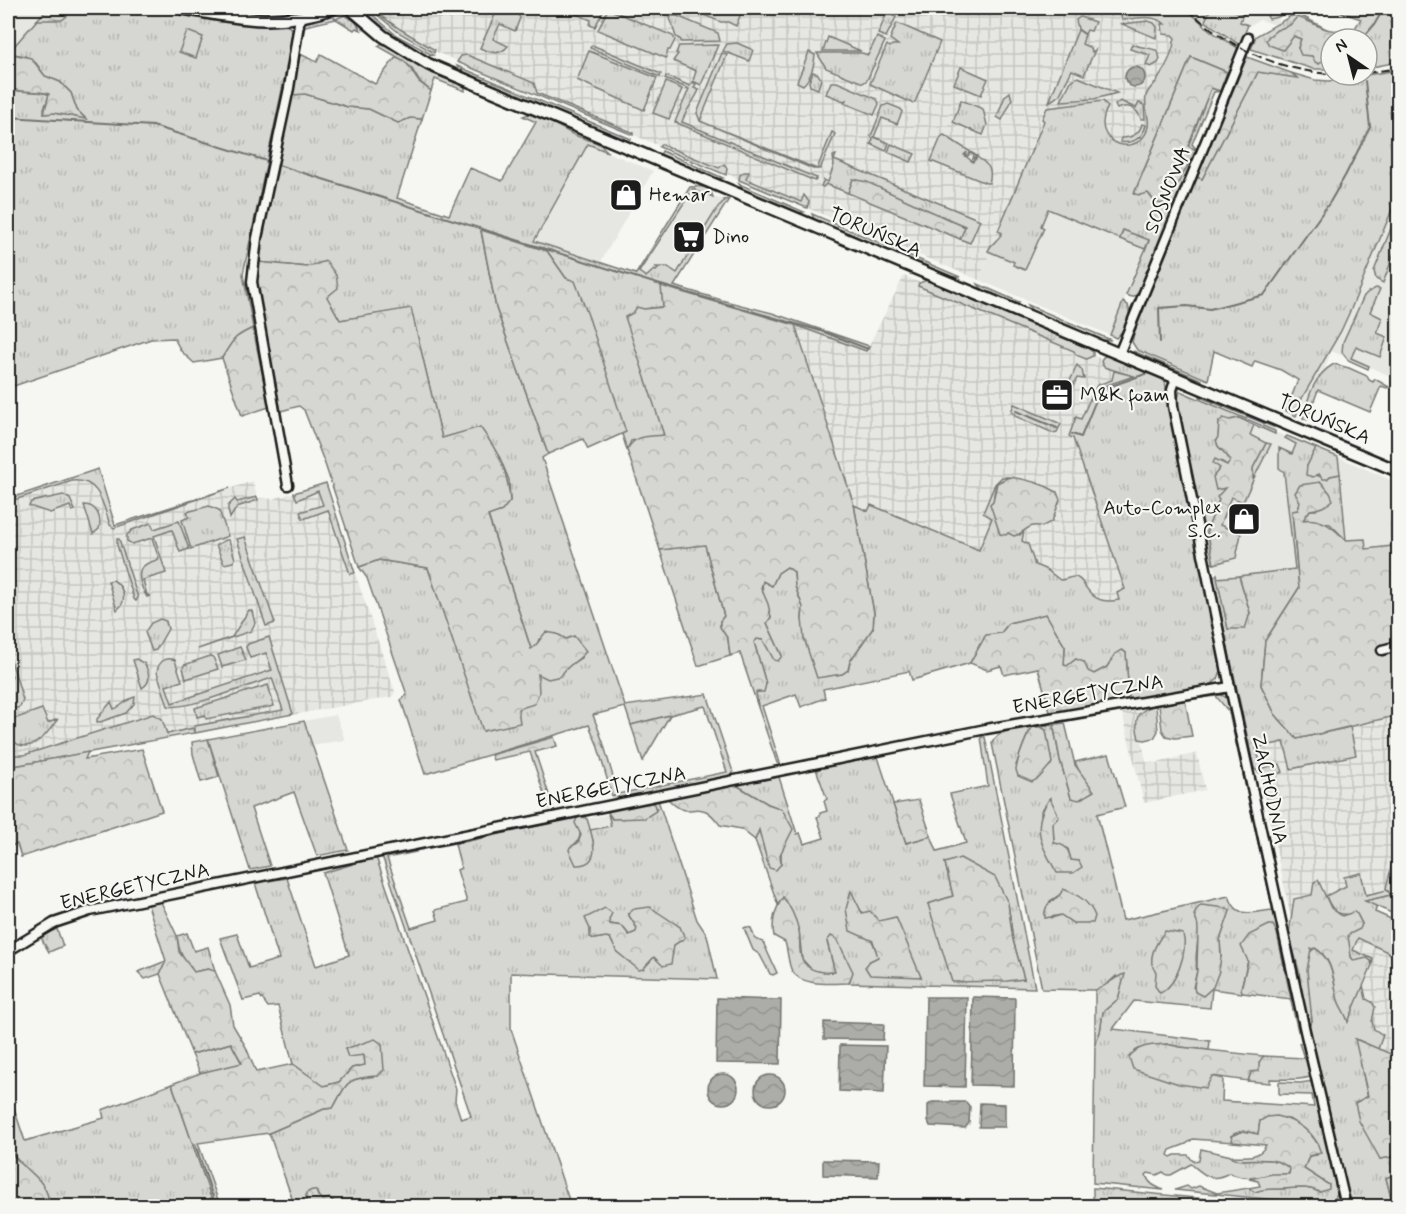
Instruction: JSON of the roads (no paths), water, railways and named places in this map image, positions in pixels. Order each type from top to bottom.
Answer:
[{"type":"street","points":[[181,8],[252,20],[273,21],[334,8]]},
{"type":"street","name":"TORUŃSKA","points":[[354,9],[383,36],[428,64],[1398,471]]},
{"type":"street","points":[[288,485],[252,282],[257,238],[289,88],[300,16]]},
{"type":"street","name":"SOSNOWA","points":[[1119,354],[1248,38]]},
{"type":"street","name":"ZACHODNIA","points":[[1176,378],[1173,406],[1230,687],[1305,1031],[1346,1206]]},
{"type":"street","points":[[1382,650],[1398,646]]},
{"type":"street","name":"ENERGETYCZNA","points":[[8,951],[54,922],[90,911],[986,729],[1230,687]]},
{"type":"water","points":[[1135,67],[1142,70],[1145,77],[1142,84],[1135,87],[1128,84],[1125,77],[1128,70]]},
{"type":"water","points":[[926,997],[967,997],[965,1087],[924,1086]]},
{"type":"water","points":[[973,997],[1015,998],[1014,1086],[971,1085]]},
{"type":"water","points":[[717,998],[781,1000],[780,1064],[716,1063]]},
{"type":"water","points":[[824,1022],[884,1024],[883,1040],[824,1039]]},
{"type":"water","points":[[840,1045],[886,1046],[884,1093],[839,1091]]},
{"type":"water","points":[[723,1074],[734,1078],[738,1089],[734,1100],[723,1104],[712,1100],[708,1089],[712,1078]]},
{"type":"water","points":[[770,1075],[781,1079],[785,1090],[781,1101],[770,1105],[759,1101],[755,1090],[759,1079]]},
{"type":"water","points":[[932,1102],[966,1102],[970,1107],[969,1123],[965,1128],[930,1126],[928,1105]]},
{"type":"water","points":[[980,1103],[1005,1104],[1005,1127],[979,1127]]},
{"type":"water","points":[[823,1160],[879,1161],[878,1177],[823,1175]]},
{"type":"waterway","points":[[1372,27],[1384,8]]},
{"type":"waterway","points":[[1160,342],[1159,308],[1187,306],[1210,309],[1264,295],[1330,202],[1370,127],[1366,87]]},
{"type":"waterway","points":[[8,117],[153,126],[267,161]]},
{"type":"waterway","points":[[278,165],[654,283],[824,332],[868,349]]},
{"type":"waterway","points":[[1072,434],[1081,437],[1100,390],[1148,373]]},
{"type":"waterway","points":[[1016,411],[1057,428]]},
{"type":"waterway","points":[[195,1144],[216,1206]]},
{"type":"railway","points":[[1187,8],[1218,34],[1253,54],[1291,67],[1319,73]]},
{"type":"railway","points":[[1379,71],[1398,68]]},
{"type":"place","name":"Hemar","points":[[626,195]]},
{"type":"place","name":"Dino","points":[[689,237]]},
{"type":"place","name":"M&K foam","points":[[1057,395]]},
{"type":"place","name":"Auto-Complex S.C.","points":[[1244,519]]}]
